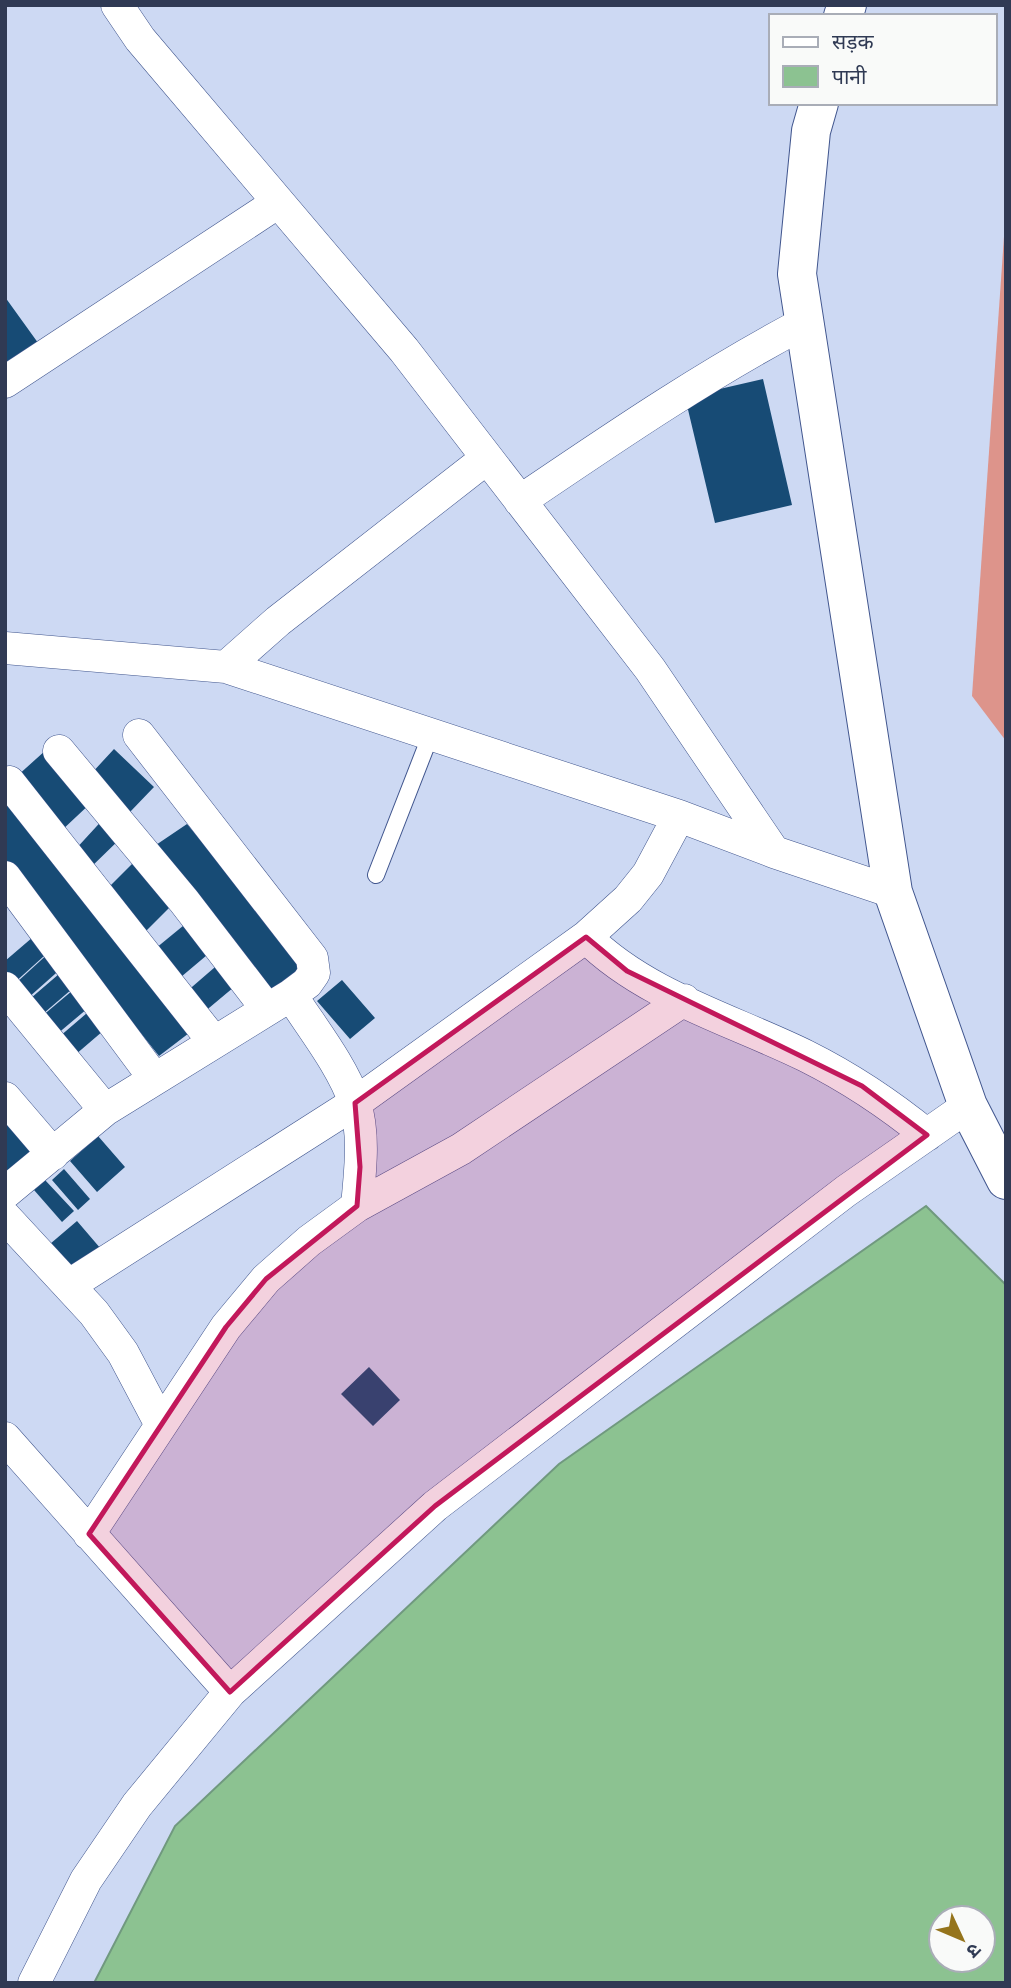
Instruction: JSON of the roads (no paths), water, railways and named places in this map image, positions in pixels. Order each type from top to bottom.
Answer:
[{"type":"main road","points":[[818,105],[811,131],[797,274],[893,892],[968,1106],[1006,1180]]},
{"type":"street","points":[[117,5],[140,39],[276,203],[404,350],[650,669],[774,852]]},
{"type":"street","points":[[5,383],[276,203]]},
{"type":"street","points":[[520,501],[649,413],[736,359],[804,323]]},
{"type":"street","points":[[226,667],[278,621],[487,458]]},
{"type":"street","points":[[5,648],[226,667],[678,816],[893,892]]},
{"type":"street","points":[[5,1193],[105,1110],[279,1002],[307,983],[314,972],[312,958],[139,735]]},
{"type":"street","points":[[59,751],[184,901],[339,1070],[355,1103],[360,1167],[357,1206]]},
{"type":"street","points":[[9,782],[214,1042]]},
{"type":"street","points":[[71,1284],[355,1103],[586,937],[628,899],[648,874],[678,816]]},
{"type":"street","points":[[5,877],[154,1078]]},
{"type":"street","points":[[586,937],[627,971],[862,1086],[927,1135]]},
{"type":"street","points":[[5,988],[105,1110]]},
{"type":"street","points":[[89,1534],[226,1327],[266,1279],[309,1241],[357,1206],[461,1149],[684,1000]]},
{"type":"street","points":[[5,1098],[53,1154]]},
{"type":"street","points":[[34,1983],[86,1881],[137,1805],[230,1692],[435,1506],[835,1199],[968,1106]]},
{"type":"street","points":[[5,1217],[71,1284],[123,1353],[160,1423]]},
{"type":"street","points":[[5,1438],[230,1692]]},
{"type":"lane","points":[[376,875],[431,734]]},
{"type":"water","points":[[926,1206],[1006,1285],[1006,1983],[94,1983],[175,1826],[559,1464]]}]
